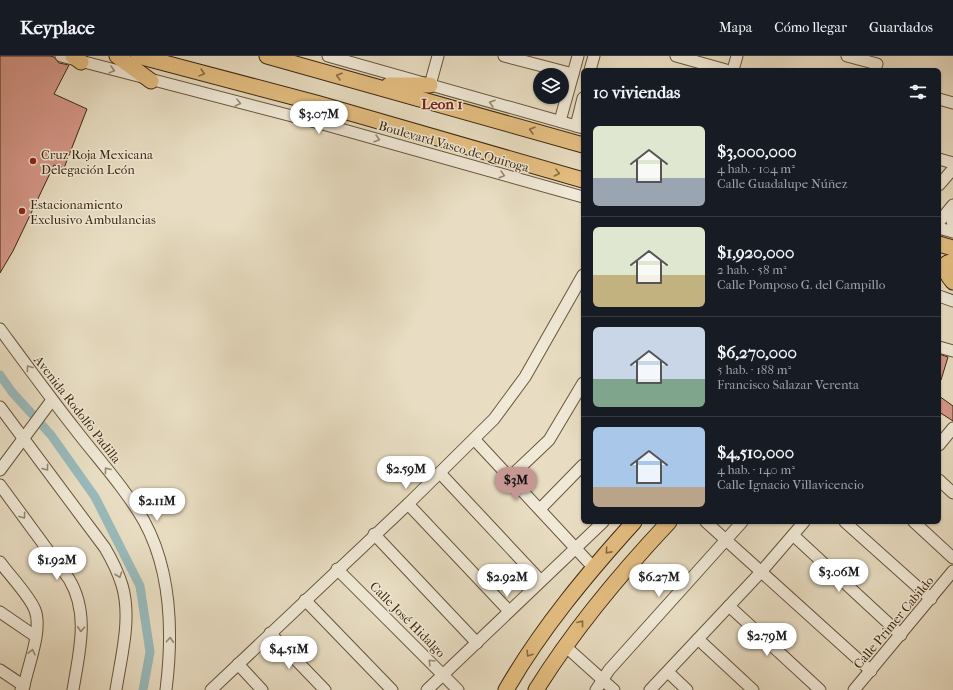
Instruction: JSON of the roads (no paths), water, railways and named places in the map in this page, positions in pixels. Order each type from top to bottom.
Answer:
[{"type":"main road","points":[[117,56],[151,81]]},
{"type":"main road","points":[[138,56],[316,103],[581,179]]},
{"type":"main road","points":[[267,56],[581,144]]},
{"type":"main road","points":[[368,85],[430,86]]},
{"type":"main road","points":[[941,245],[953,248]]},
{"type":"main road","points":[[953,261],[947,263],[946,267],[947,274],[953,282]]},
{"type":"main road","points":[[941,279],[953,282]]},
{"type":"main road","points":[[506,690],[536,643],[593,567],[632,524]]},
{"type":"main road","points":[[536,690],[565,646],[607,591],[667,524]]},
{"type":"street","name":"Boulevard Vasco de Quiroga","points":[[61,56],[77,59],[151,81],[319,123],[581,196]]},
{"type":"street","points":[[328,56],[579,127],[581,112]]},
{"type":"street","points":[[430,86],[438,56]]},
{"type":"street","points":[[504,56],[573,74]]},
{"type":"street","points":[[560,122],[578,56]]},
{"type":"street","points":[[591,68],[594,56]]},
{"type":"street","points":[[676,56],[719,68]]},
{"type":"street","points":[[734,68],[737,56]]},
{"type":"street","points":[[847,56],[877,63]]},
{"type":"street","points":[[941,100],[953,103]]},
{"type":"street","points":[[941,160],[953,163]]},
{"type":"street","points":[[941,183],[953,169]]},
{"type":"street","points":[[941,220],[953,205]]},
{"type":"street","points":[[953,208],[951,217],[953,225]]},
{"type":"street","points":[[941,229],[953,232]]},
{"type":"street","points":[[211,690],[374,534],[408,504],[494,419],[525,377],[580,287]]},
{"type":"street","points":[[941,297],[953,301]]},
{"type":"street","name":"Avenida Rodolfo Padilla","points":[[0,329],[52,400],[124,490],[144,522],[160,566],[170,612],[171,635],[166,690]]},
{"type":"street","points":[[941,348],[953,351]]},
{"type":"street","points":[[509,478],[549,440],[581,386]]},
{"type":"street","points":[[0,470],[22,437],[52,400]]},
{"type":"street","points":[[0,407],[100,542],[117,569],[123,586],[125,615],[116,690]]},
{"type":"street","points":[[941,443],[953,428]]},
{"type":"street","points":[[474,439],[593,567]]},
{"type":"street","points":[[540,509],[581,467]]},
{"type":"street","points":[[440,473],[541,581]]},
{"type":"street","points":[[941,482],[953,493]]},
{"type":"street","points":[[0,485],[77,592],[80,603],[81,630],[73,690]]},
{"type":"street","points":[[408,504],[510,611]]},
{"type":"street","points":[[427,690],[601,524]]},
{"type":"street","points":[[708,524],[871,671]]},
{"type":"street","points":[[596,690],[602,680],[740,524]]},
{"type":"street","points":[[650,690],[761,572],[802,524]]},
{"type":"street","points":[[847,524],[931,599]]},
{"type":"street","points":[[916,524],[953,558]]},
{"type":"street","points":[[374,534],[477,643]]},
{"type":"street","points":[[793,535],[901,635]]},
{"type":"street","points":[[0,562],[35,610],[37,624],[23,689],[0,670]]},
{"type":"street","name":"Calle José Hidalgo","points":[[337,569],[444,674],[458,690]]},
{"type":"street","name":"Calle Primer Cabildo","points":[[854,690],[953,571]]},
{"type":"street","points":[[305,600],[392,690]]},
{"type":"street","points":[[729,606],[820,690]]},
{"type":"street","points":[[0,612],[35,636]]},
{"type":"street","points":[[270,633],[325,690]]},
{"type":"street","points":[[698,639],[752,690]]},
{"type":"street","points":[[565,646],[614,690]]},
{"type":"street","points":[[238,664],[262,690]]},
{"type":"street","points":[[668,672],[687,690]]},
{"type":"waterway","points":[[0,375],[12,392],[51,435],[95,497],[140,586],[150,652],[143,690]]},
{"type":"place","name":"Cruz Roja Mexicana Delegación León","points":[[33,161]]},
{"type":"place","name":"Estacionamiento Exclusivo Ambulancias","points":[[22,211]]},
{"type":"district","name":"Leon 1","points":[[442,104]]}]
